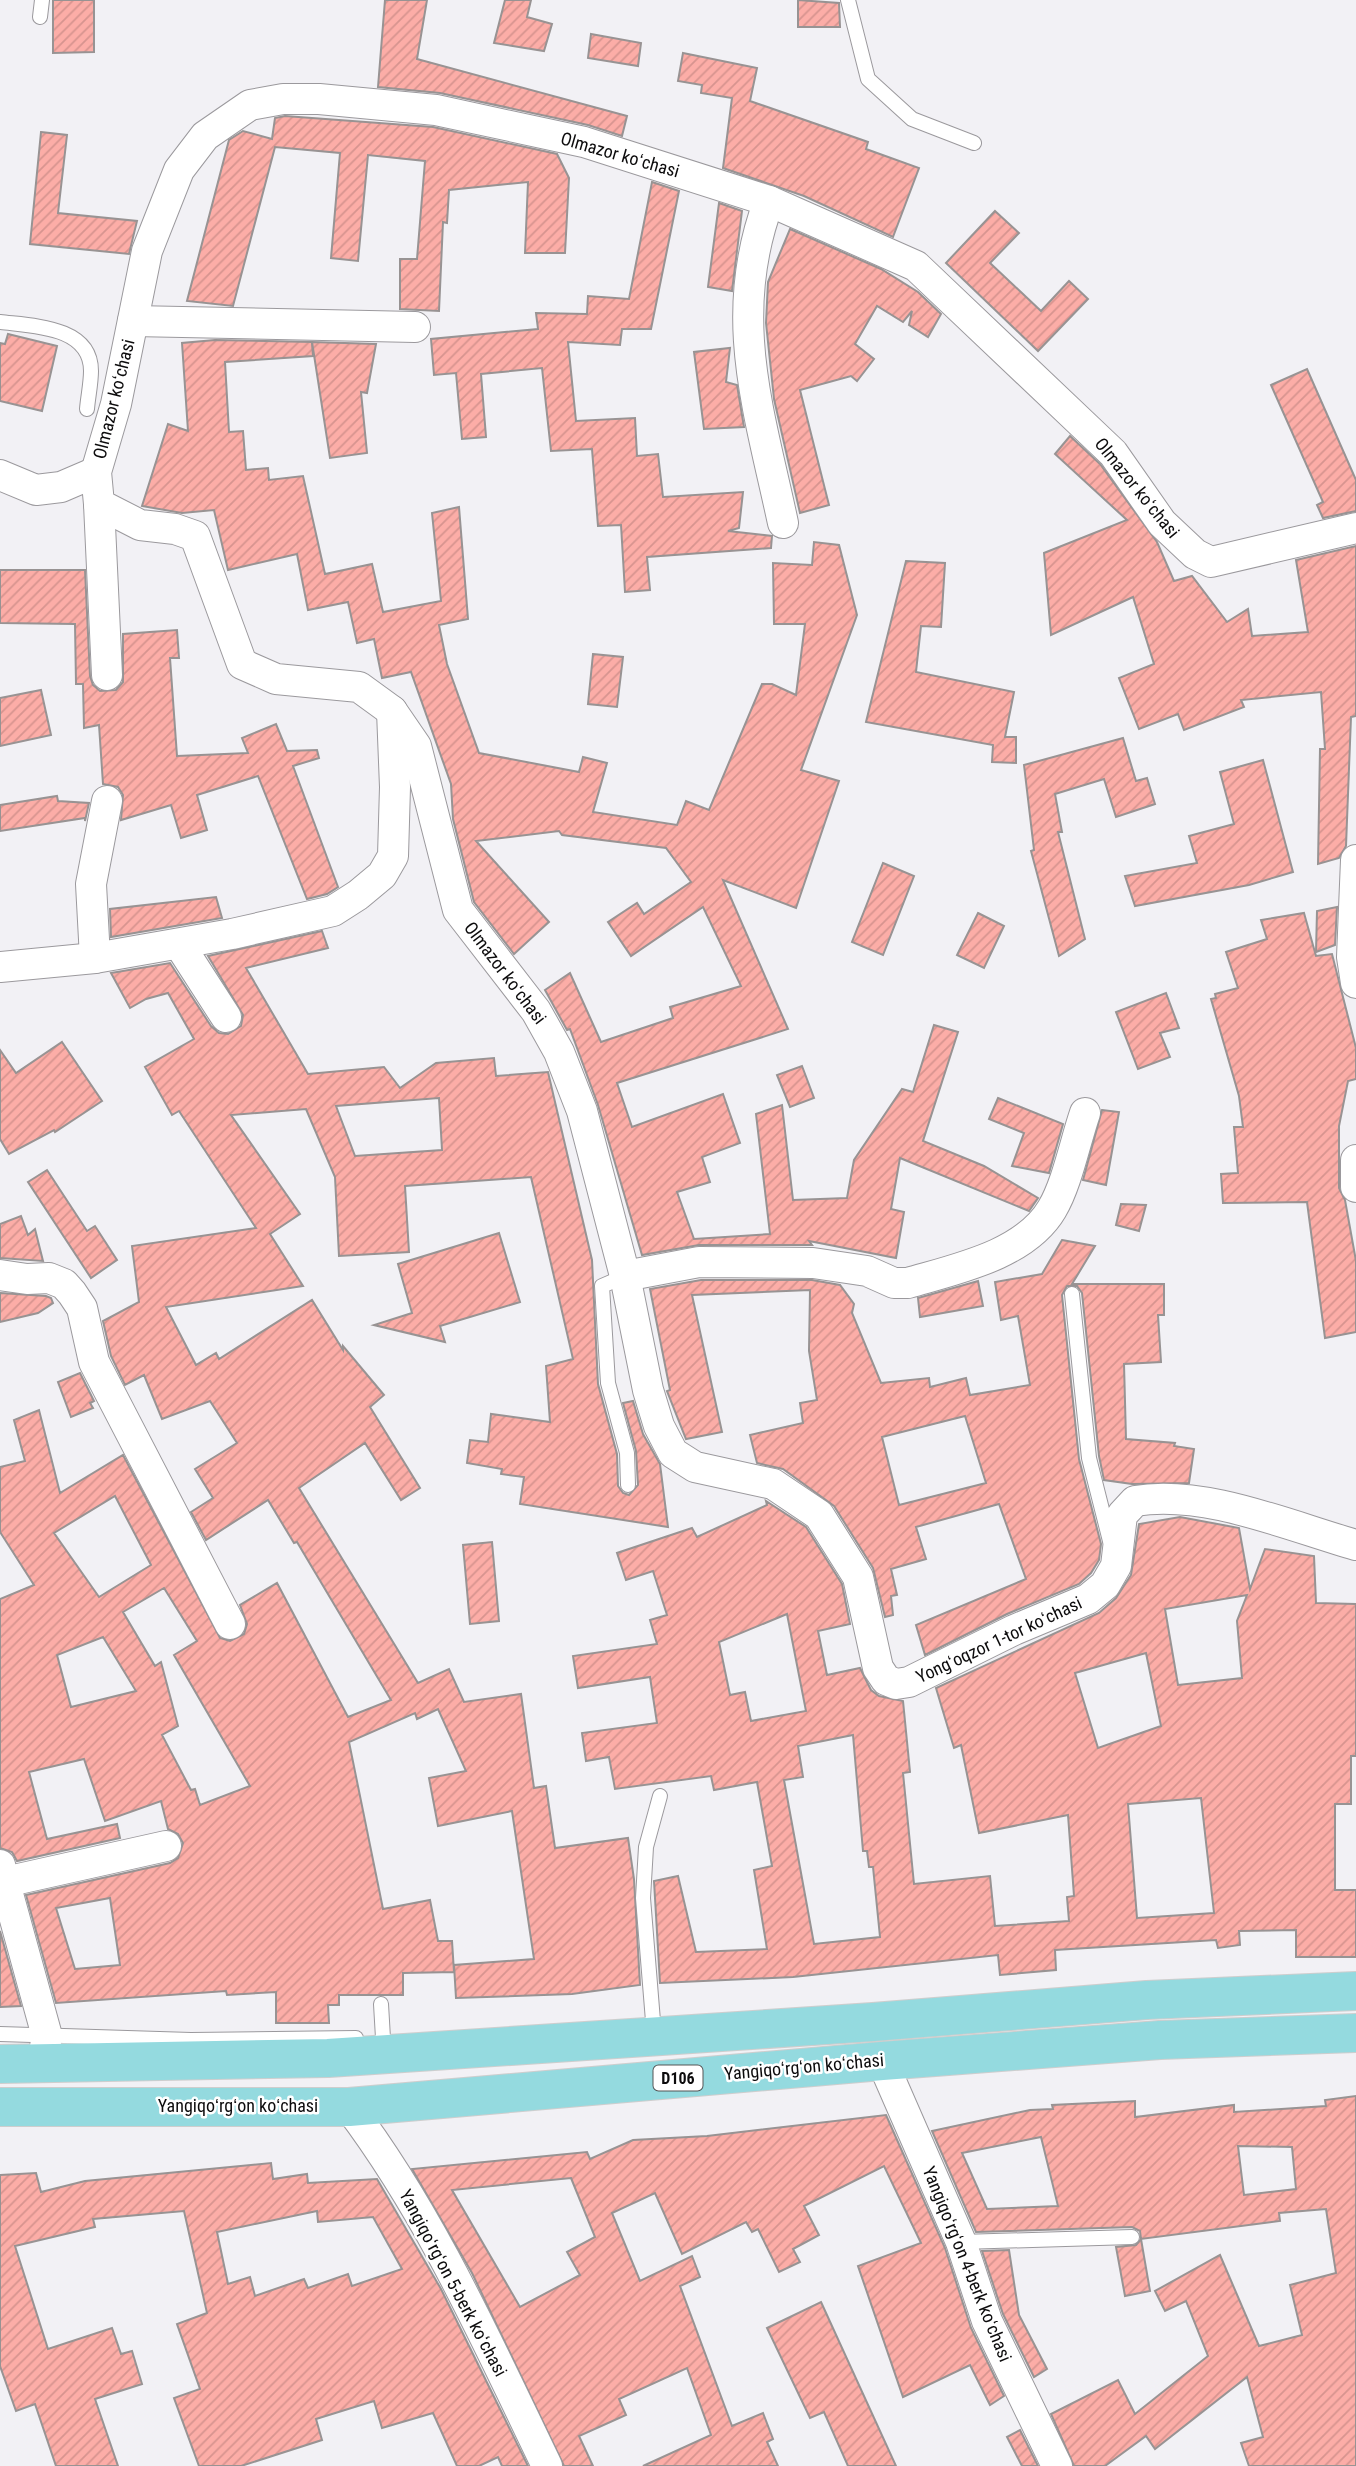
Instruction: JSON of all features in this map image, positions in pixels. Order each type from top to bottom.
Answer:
[{"type":"main road","points":[[0,2064],[44,2050],[328,2058],[873,2022],[1147,2000],[1356,1992]]},
{"type":"main road","name":"Yangiqoʻrgʻon koʻchasi","points":[[0,2106],[348,2107],[1160,2040],[1356,2033]]},
{"type":"street","name":"Olmazor koʻchasi","points":[[625,1276],[582,1111],[559,1052],[536,1011],[458,910],[416,746],[391,711],[359,687],[327,687],[276,679],[242,664],[195,536],[175,529],[140,525],[99,505],[96,472],[108,436],[147,251],[178,170],[205,136],[250,105],[283,99],[319,99],[436,110],[584,142],[769,201],[916,266],[1113,453],[1162,523],[1195,554],[1211,562],[1236,558],[1356,528]]},
{"type":"street","points":[[769,201],[758,229],[746,310],[754,388],[783,523]]},
{"type":"street","points":[[133,321],[415,327]]},
{"type":"street","points":[[0,475],[36,490],[61,487],[96,472]]},
{"type":"street","points":[[99,505],[107,675]]},
{"type":"street","points":[[0,967],[94,958],[179,944],[333,911],[382,875],[393,856],[395,827],[391,711]]},
{"type":"street","points":[[94,958],[91,884],[107,801]]},
{"type":"street","points":[[1356,860],[1352,957],[1356,983]]},
{"type":"street","points":[[179,944],[226,1017]]},
{"type":"street","points":[[625,1276],[699,1262],[813,1263],[867,1271],[894,1283],[908,1283],[1007,1250],[1031,1237],[1053,1208],[1085,1113]]},
{"type":"street","points":[[1356,1160],[1356,1187]]},
{"type":"street","points":[[0,1275],[49,1278],[64,1284],[82,1308],[94,1362],[230,1623]]},
{"type":"street","name":"Yongʻoqzor 1-tor koʻchasi","points":[[625,1276],[648,1390],[659,1426],[673,1453],[695,1467],[773,1484],[819,1515],[858,1577],[878,1668],[886,1680],[896,1684],[909,1682],[1014,1630],[1088,1599],[1105,1586],[1116,1566]]},
{"type":"street","points":[[1116,1566],[1122,1515],[1135,1501],[1146,1499],[1208,1503],[1356,1545]]},
{"type":"street","points":[[44,2050],[2,1873],[166,1846]]},
{"type":"street","name":"Yangiqoʻrgʻon 4-berk koʻchasi","points":[[882,2061],[961,2242],[987,2321],[1057,2466]]},
{"type":"street","name":"Yangiqoʻrgʻon 5-berk koʻchasi","points":[[348,2107],[382,2151],[427,2230],[547,2466]]},
{"type":"lane","points":[[40,17],[42,0]]},
{"type":"lane","points":[[848,0],[868,79],[912,119],[974,143]]},
{"type":"lane","points":[[0,322],[64,332],[82,345],[91,368],[87,409]]},
{"type":"lane","points":[[625,1276],[602,1286],[608,1383],[626,1453],[628,1485]]},
{"type":"lane","points":[[1072,1294],[1089,1458],[1116,1566]]},
{"type":"lane","points":[[653,2021],[643,1898],[646,1847],[660,1796]]},
{"type":"lane","points":[[1274,1979],[1356,1976]]},
{"type":"lane","points":[[381,2004],[396,2037]]},
{"type":"lane","points":[[0,2034],[44,2050],[191,2040],[396,2037],[673,2019]]},
{"type":"lane","points":[[961,2242],[1132,2238]]},
{"type":"building","points":[[53,0],[94,0],[94,52],[53,53]]},
{"type":"building","points":[[385,0],[427,0],[417,59],[627,116],[622,136],[588,125],[440,93],[378,87]]},
{"type":"building","points":[[505,0],[531,0],[527,17],[552,24],[544,51],[494,43]]},
{"type":"building","points":[[798,0],[839,3],[840,27],[798,27]]},
{"type":"building","points":[[591,34],[641,43],[638,66],[588,58]]},
{"type":"building","points":[[683,53],[757,68],[750,101],[868,142],[866,149],[919,168],[893,237],[804,196],[723,168],[732,98],[701,93],[702,85],[678,81]]},
{"type":"building","points":[[285,116],[433,127],[557,154],[569,178],[565,253],[525,253],[528,182],[449,190],[447,223],[443,222],[439,311],[400,309],[400,259],[417,259],[425,161],[368,155],[358,261],[331,258],[340,153],[275,147],[233,306],[187,301],[229,140],[243,131],[272,139],[275,118]]},
{"type":"building","points":[[41,132],[67,135],[58,213],[137,221],[129,254],[30,244]]},
{"type":"building","points":[[652,182],[679,191],[651,329],[622,329],[620,345],[568,342],[576,421],[635,418],[637,456],[658,454],[663,497],[743,492],[739,528],[728,531],[772,536],[771,548],[647,557],[650,590],[625,592],[621,525],[598,526],[592,449],[551,451],[542,368],[481,374],[486,437],[462,439],[456,373],[434,375],[431,339],[538,329],[536,313],[587,314],[588,296],[629,299]]},
{"type":"building","points":[[719,203],[742,211],[732,291],[708,287]]},
{"type":"building","points":[[995,211],[1019,233],[990,263],[1041,311],[1069,281],[1088,299],[1038,351],[946,263]]},
{"type":"building","points":[[790,229],[881,269],[918,292],[941,314],[928,337],[909,325],[912,311],[903,322],[877,306],[855,344],[874,359],[857,381],[851,376],[800,390],[829,505],[800,513],[774,399],[766,323],[768,282]]},
{"type":"building","points":[[8,334],[57,346],[42,411],[0,401],[0,343],[5,344]]},
{"type":"building","points":[[215,340],[312,342],[313,356],[225,362],[229,432],[243,431],[246,470],[268,468],[269,480],[303,476],[325,574],[372,564],[383,612],[441,601],[432,513],[459,507],[468,619],[439,625],[447,664],[479,753],[579,772],[583,757],[607,763],[593,812],[677,825],[686,801],[709,810],[762,684],[772,684],[796,695],[805,624],[774,624],[773,563],[812,565],[814,542],[839,545],[857,615],[801,770],[839,781],[796,908],[723,880],[788,1029],[617,1083],[632,1127],[723,1094],[740,1143],[702,1157],[710,1182],[677,1192],[694,1239],[770,1234],[756,1114],[782,1105],[793,1200],[847,1198],[854,1160],[902,1089],[913,1092],[934,1025],[958,1032],[923,1141],[984,1166],[1038,1198],[1029,1211],[900,1158],[891,1209],[904,1212],[896,1258],[809,1241],[812,1245],[699,1245],[642,1255],[598,1105],[570,1029],[567,1030],[545,990],[570,973],[601,1042],[673,1018],[670,1007],[741,986],[703,907],[631,956],[608,922],[637,903],[644,914],[691,882],[666,848],[562,835],[559,831],[476,841],[549,922],[514,954],[474,902],[453,819],[451,784],[411,672],[382,678],[374,639],[357,643],[348,602],[308,610],[297,554],[228,570],[214,510],[182,513],[142,506],[168,424],[188,431],[182,343]]},
{"type":"building","points":[[312,342],[376,344],[367,393],[361,392],[367,453],[330,458]]},
{"type":"building","points":[[730,348],[726,382],[737,385],[744,427],[704,429],[694,352]]},
{"type":"building","points":[[1307,369],[1356,480],[1356,511],[1323,518],[1317,505],[1323,502],[1271,385]]},
{"type":"building","points":[[1070,436],[1100,464],[1157,542],[1174,581],[1192,576],[1227,622],[1248,609],[1252,636],[1308,632],[1296,560],[1356,546],[1356,716],[1351,717],[1346,846],[1339,858],[1318,864],[1320,749],[1325,749],[1321,692],[1241,700],[1244,707],[1184,730],[1178,714],[1139,729],[1119,678],[1154,664],[1133,597],[1051,635],[1044,553],[1127,520],[1055,454]]},
{"type":"building","points":[[906,561],[945,563],[941,627],[921,626],[916,672],[1014,692],[1005,737],[1016,737],[1016,763],[992,762],[993,745],[866,722]]},
{"type":"building","points":[[0,570],[85,570],[90,676],[93,685],[100,691],[116,690],[123,682],[123,634],[177,630],[179,658],[170,658],[177,756],[248,753],[242,738],[276,724],[287,751],[317,750],[319,758],[293,766],[338,887],[327,894],[307,899],[258,776],[197,795],[207,830],[181,838],[171,805],[121,820],[123,795],[118,787],[103,784],[99,725],[84,728],[83,684],[76,684],[75,624],[0,623]]},
{"type":"building","points":[[593,654],[623,657],[617,707],[588,704]]},
{"type":"building","points":[[41,690],[51,735],[0,746],[0,698]]},
{"type":"building","points":[[1123,738],[1136,781],[1147,778],[1155,804],[1116,817],[1104,779],[1055,794],[1062,832],[1058,832],[1085,939],[1059,956],[1031,851],[1034,850],[1024,765]]},
{"type":"building","points":[[1263,760],[1293,872],[1249,885],[1135,906],[1125,876],[1197,863],[1189,836],[1234,824],[1220,772]]},
{"type":"building","points":[[57,796],[58,801],[89,803],[85,821],[85,818],[0,831],[0,805]]},
{"type":"building","points":[[883,863],[914,876],[883,955],[852,942]]},
{"type":"building","points":[[216,897],[222,918],[111,937],[110,909]]},
{"type":"building","points":[[1337,907],[1335,945],[1316,952],[1317,911]]},
{"type":"building","points":[[978,913],[1004,926],[984,968],[957,955]]},
{"type":"building","points":[[1304,913],[1316,956],[1332,954],[1356,1048],[1356,1079],[1348,1081],[1339,1126],[1339,1188],[1345,1200],[1356,1261],[1356,1332],[1325,1338],[1307,1202],[1223,1203],[1221,1174],[1238,1173],[1234,1127],[1243,1127],[1239,1096],[1211,999],[1216,998],[1215,994],[1238,988],[1226,952],[1267,939],[1261,920]]},
{"type":"building","points":[[322,931],[328,948],[246,968],[308,1074],[384,1067],[400,1088],[436,1063],[494,1058],[496,1076],[548,1072],[592,1260],[598,1384],[617,1454],[618,1486],[623,1493],[629,1495],[638,1485],[636,1451],[623,1403],[633,1401],[643,1434],[660,1464],[668,1527],[520,1504],[524,1477],[501,1474],[502,1469],[467,1463],[470,1440],[488,1442],[491,1414],[550,1422],[546,1366],[573,1359],[531,1177],[405,1186],[409,1252],[339,1256],[335,1177],[306,1109],[231,1115],[300,1214],[270,1234],[303,1286],[166,1307],[196,1365],[216,1353],[219,1359],[312,1300],[343,1350],[343,1346],[384,1395],[370,1407],[420,1488],[401,1500],[365,1443],[299,1488],[418,1683],[449,1669],[464,1702],[521,1694],[534,1788],[546,1786],[555,1848],[628,1838],[634,1879],[640,1985],[572,1994],[456,1998],[454,1965],[534,1959],[512,1811],[438,1826],[429,1778],[466,1771],[438,1709],[417,1719],[415,1713],[349,1742],[383,1909],[430,1900],[438,1941],[452,1941],[454,1972],[403,1973],[403,1995],[339,1995],[339,2005],[328,2005],[329,2023],[276,2023],[276,1992],[227,1995],[226,1991],[56,2003],[26,1895],[170,1863],[178,1858],[183,1843],[178,1834],[168,1829],[161,1801],[105,1821],[84,1759],[29,1772],[47,1839],[117,1824],[120,1838],[17,1861],[12,1852],[0,1848],[0,1599],[34,1585],[0,1532],[0,1467],[25,1461],[14,1420],[39,1410],[60,1493],[123,1455],[220,1638],[230,1641],[244,1634],[247,1624],[240,1605],[277,1583],[348,1717],[391,1700],[297,1542],[294,1543],[268,1500],[206,1540],[191,1512],[213,1498],[195,1469],[237,1443],[210,1401],[162,1419],[144,1375],[125,1385],[111,1356],[103,1321],[139,1302],[132,1246],[256,1228],[179,1111],[172,1115],[145,1067],[194,1039],[168,993],[146,999],[130,1008],[111,973],[170,963],[211,1026],[219,1033],[228,1034],[241,1026],[243,1015],[208,956]],"holes":[[[439,1098],[442,1150],[355,1156],[336,1106]],[[115,1496],[151,1565],[99,1597],[54,1533]],[[164,1588],[197,1641],[174,1655],[250,1786],[200,1805],[195,1789],[191,1790],[162,1735],[178,1726],[161,1662],[155,1666],[123,1612]],[[103,1637],[136,1691],[71,1707],[57,1655]],[[110,1898],[120,1965],[75,1969],[56,1908]]]},
{"type":"building","points":[[1166,993],[1179,1028],[1160,1033],[1170,1057],[1138,1069],[1116,1012]]},
{"type":"building","points":[[62,1042],[102,1101],[55,1132],[54,1130],[9,1154],[0,1139],[0,1050],[16,1073]]},
{"type":"building","points":[[802,1066],[814,1098],[790,1107],[777,1075]]},
{"type":"building","points":[[998,1098],[1063,1124],[1049,1173],[1012,1166],[1024,1133],[989,1119]]},
{"type":"building","points":[[1102,1110],[1119,1112],[1106,1185],[1083,1180]]},
{"type":"building","points":[[47,1170],[87,1231],[95,1226],[117,1260],[91,1278],[28,1182]]},
{"type":"building","points":[[1121,1204],[1146,1205],[1139,1231],[1116,1225]]},
{"type":"building","points":[[21,1216],[28,1235],[35,1229],[43,1261],[0,1258],[0,1224]]},
{"type":"building","points":[[499,1233],[520,1302],[440,1326],[445,1342],[374,1325],[412,1313],[398,1264]]},
{"type":"building","points":[[1062,1240],[1095,1246],[1072,1284],[1164,1284],[1164,1315],[1158,1315],[1161,1362],[1124,1364],[1126,1439],[1175,1443],[1174,1446],[1194,1449],[1189,1483],[1132,1484],[1104,1480],[1099,1456],[1082,1293],[1077,1286],[1067,1286],[1062,1295],[1079,1459],[1101,1544],[1099,1560],[1091,1573],[1079,1584],[1007,1614],[925,1655],[916,1625],[1026,1579],[999,1504],[916,1527],[926,1559],[891,1569],[897,1595],[891,1596],[893,1615],[885,1617],[873,1568],[834,1506],[783,1469],[757,1463],[750,1435],[803,1423],[800,1403],[817,1400],[809,1351],[810,1290],[692,1295],[722,1432],[686,1439],[667,1391],[670,1390],[650,1289],[701,1280],[812,1280],[840,1285],[854,1304],[852,1313],[881,1383],[929,1378],[930,1387],[966,1378],[970,1395],[1030,1385],[1018,1316],[1001,1320],[995,1282],[1042,1274]],"holes":[[[965,1416],[986,1483],[899,1505],[882,1437]]]},
{"type":"building","points":[[978,1281],[983,1306],[920,1317],[918,1298]]},
{"type":"building","points":[[0,1293],[46,1296],[51,1298],[53,1303],[38,1313],[0,1322]]},
{"type":"building","points":[[80,1373],[94,1401],[90,1403],[93,1408],[71,1417],[58,1382]]},
{"type":"building","points":[[766,1501],[806,1527],[842,1584],[850,1624],[818,1631],[827,1675],[860,1668],[871,1690],[879,1696],[903,1701],[910,1772],[903,1773],[914,1884],[990,1876],[995,1926],[1069,1921],[1067,1897],[1074,1896],[1068,1815],[979,1833],[961,1745],[954,1748],[936,1688],[1099,1613],[1116,1598],[1131,1575],[1139,1524],[1180,1517],[1239,1528],[1250,1589],[1265,1549],[1314,1556],[1316,1603],[1356,1604],[1356,1756],[1351,1756],[1351,1804],[1335,1804],[1335,1890],[1356,1890],[1356,1957],[1296,1957],[1296,1930],[1239,1931],[1240,1945],[1218,1948],[1216,1940],[1055,1950],[1056,1970],[1000,1975],[998,1955],[793,1977],[660,1983],[654,1881],[678,1876],[696,1952],[767,1949],[754,1870],[772,1866],[757,1782],[714,1790],[711,1776],[615,1789],[609,1757],[586,1761],[582,1733],[657,1723],[650,1677],[578,1688],[573,1656],[657,1644],[650,1620],[667,1615],[653,1571],[626,1580],[617,1553],[692,1528],[697,1537],[767,1505]],"holes":[[[1247,1595],[1237,1621],[1242,1678],[1178,1685],[1165,1609]],[[787,1614],[806,1711],[751,1721],[745,1692],[730,1695],[719,1642]],[[1146,1653],[1161,1726],[1098,1748],[1075,1673]],[[853,1735],[863,1851],[867,1851],[869,1867],[873,1867],[880,1937],[814,1944],[784,1780],[803,1777],[798,1746]],[[1201,1798],[1214,1913],[1137,1918],[1128,1804]]]},
{"type":"building","points":[[492,1542],[499,1621],[470,1624],[463,1545]]},
{"type":"building","points":[[0,1931],[21,2006],[0,2007]]},
{"type":"building","points":[[1356,2096],[1356,2466],[1249,2466],[1241,2443],[1263,2437],[1247,2377],[1155,2449],[1146,2436],[1105,2466],[1074,2466],[1051,2414],[1118,2380],[1135,2414],[1208,2356],[1186,2301],[1165,2311],[1155,2291],[1220,2255],[1259,2346],[1302,2335],[1290,2285],[1336,2273],[1326,2209],[1279,2213],[1280,2221],[1141,2239],[1140,2231],[1132,2227],[976,2232],[932,2131],[1030,2110],[1053,2109],[1052,2105],[1135,2101],[1135,2117],[1234,2105],[1234,2112],[1326,2106],[1325,2100]],"holes":[[[1041,2137],[1058,2206],[987,2209],[962,2153]],[[1238,2146],[1292,2147],[1296,2189],[1244,2195]]]},
{"type":"building","points":[[886,2115],[945,2248],[971,2328],[1004,2396],[990,2405],[970,2365],[903,2397],[858,2266],[921,2243],[884,2166],[804,2206],[819,2235],[793,2249],[800,2262],[779,2272],[758,2229],[752,2232],[746,2222],[682,2254],[655,2193],[612,2213],[640,2281],[692,2256],[700,2277],[680,2286],[732,2426],[763,2413],[773,2439],[767,2442],[778,2466],[643,2466],[711,2435],[687,2368],[619,2399],[626,2415],[579,2436],[593,2466],[564,2466],[472,2273],[412,2169],[587,2152],[590,2159],[633,2140],[707,2136]],"holes":[[[571,2178],[595,2237],[567,2252],[580,2275],[520,2307],[452,2190]]]},
{"type":"building","points":[[271,2163],[273,2179],[307,2174],[308,2183],[377,2179],[441,2289],[528,2466],[502,2466],[498,2457],[479,2466],[457,2466],[433,2413],[382,2428],[374,2401],[316,2419],[322,2440],[241,2466],[199,2466],[174,2398],[200,2389],[177,2324],[207,2313],[184,2211],[93,2219],[95,2227],[15,2246],[48,2349],[112,2328],[121,2354],[132,2351],[142,2384],[95,2399],[118,2466],[56,2466],[35,2404],[16,2411],[0,2366],[0,2175],[36,2173],[41,2192],[85,2181]],"holes":[[[317,2211],[318,2222],[373,2217],[402,2269],[352,2286],[348,2274],[308,2288],[304,2279],[255,2296],[250,2277],[228,2284],[217,2232]]]},
{"type":"building","points":[[1141,2239],[1150,2291],[1125,2296],[1116,2247],[1136,2245]]},
{"type":"building","points":[[1009,2250],[1019,2315],[1047,2369],[1034,2377],[1003,2314],[982,2251]]},
{"type":"building","points":[[821,2302],[896,2466],[848,2466],[824,2412],[810,2418],[767,2328]]},
{"type":"building","points":[[1020,2430],[1038,2466],[1022,2466],[1007,2437]]}]
